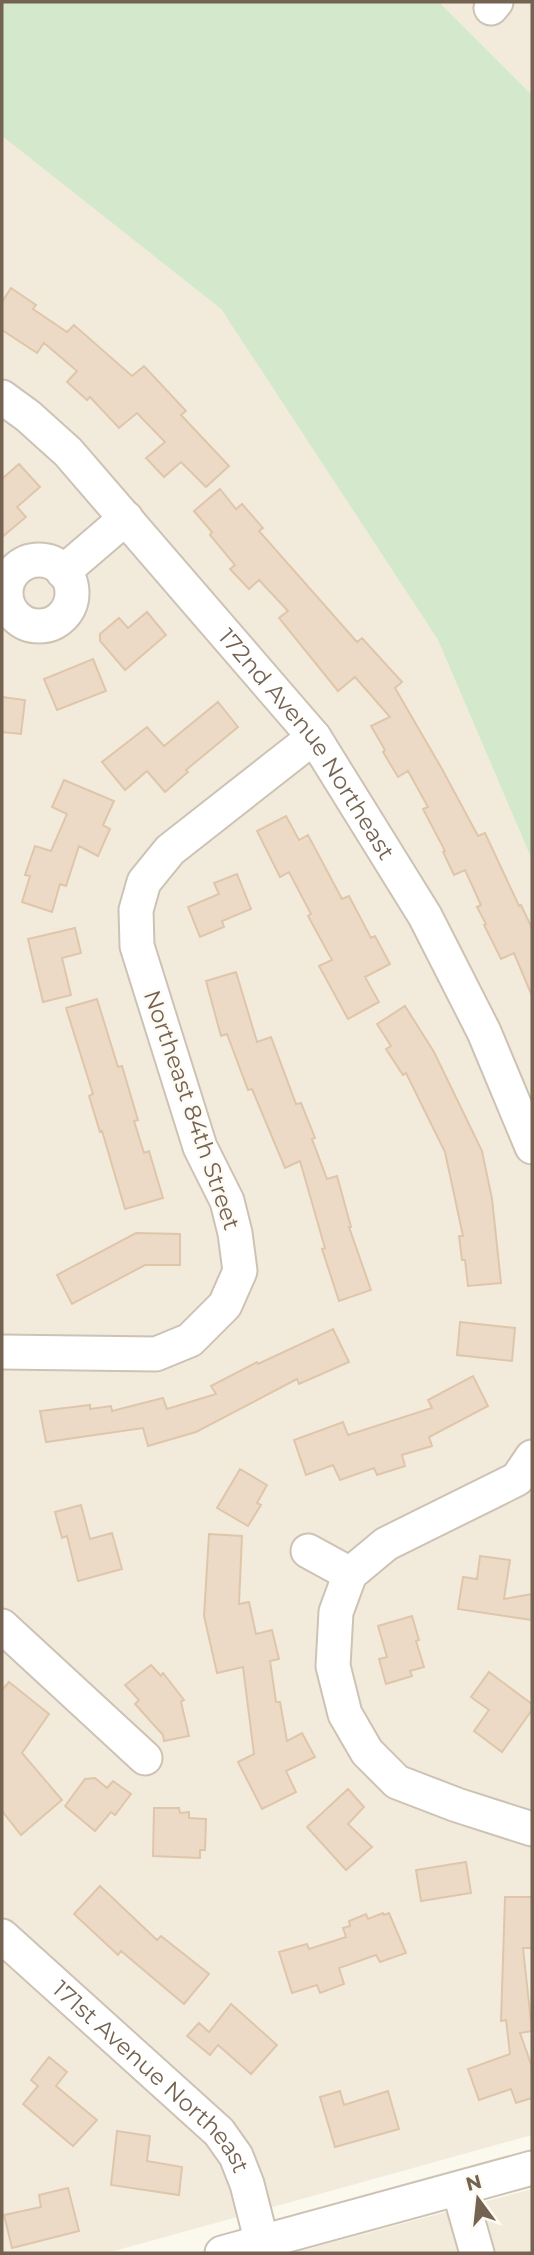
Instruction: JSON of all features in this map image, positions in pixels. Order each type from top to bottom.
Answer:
[{"type":"street","name":"172nd Avenue Northeast","points":[[2,397],[68,452],[314,737],[425,916],[484,1032],[532,1147]]},
{"type":"street","points":[[63,572],[126,519]]},
{"type":"street","name":"Northeast 84th Street","points":[[2,1352],[156,1354],[190,1340],[226,1305],[251,1273],[235,1233],[227,1201],[200,1147],[137,946],[136,909],[144,882],[170,849],[314,737]]},
{"type":"street","points":[[527,1477],[386,1544],[350,1574],[336,1612],[332,1666],[345,1714],[367,1752],[397,1782],[532,1829]]},
{"type":"street","points":[[308,1551],[350,1574]]},
{"type":"street","points":[[2,1626],[145,1758]]},
{"type":"street","name":"171st Avenue Northeast","points":[[2,1936],[219,2132],[236,2156],[247,2184],[262,2242]]},
{"type":"street","points":[[222,2253],[532,2168]]},
{"type":"street","points":[[459,2190],[477,2253]]},
{"type":"shaded area","points":[[439,2],[532,2],[532,95]]},
{"type":"shaded area","points":[[2,136],[221,309],[438,640],[532,860],[532,2135],[107,2253],[2,2253]]},
{"type":"shaded area","points":[[532,2189],[532,2253],[293,2253]]},
{"type":"green space","points":[[2,2],[439,2],[532,95],[532,860],[438,640],[221,309],[2,136]]},
{"type":"building","points":[[11,288],[36,305],[33,309],[67,332],[74,325],[132,376],[144,366],[186,411],[181,415],[229,466],[206,487],[181,462],[164,477],[146,458],[165,442],[137,413],[119,428],[90,397],[87,400],[67,382],[77,371],[44,343],[37,353],[2,330],[2,302]]},
{"type":"building","points":[[19,464],[40,487],[17,507],[26,517],[2,537],[2,479]]},
{"type":"building","points":[[220,489],[236,509],[242,504],[263,528],[259,531],[357,642],[362,638],[402,682],[395,688],[478,836],[485,833],[532,928],[532,996],[514,953],[501,959],[484,925],[486,924],[477,907],[481,905],[465,870],[454,875],[423,809],[428,807],[408,771],[398,777],[383,752],[385,750],[371,726],[390,717],[355,677],[338,691],[279,618],[288,611],[259,580],[249,589],[230,569],[235,565],[194,511]]},
{"type":"building","points":[[147,612],[166,635],[125,670],[100,641],[100,634],[119,618],[128,628]]},
{"type":"building","points":[[93,659],[106,691],[57,710],[44,679]]},
{"type":"building","points":[[2,697],[25,700],[21,734],[2,732]]},
{"type":"building","points":[[218,702],[238,727],[186,770],[188,772],[165,792],[147,771],[125,790],[102,762],[147,727],[164,746]]},
{"type":"building","points":[[64,780],[114,801],[103,825],[110,829],[98,856],[79,846],[66,886],[60,884],[52,912],[22,902],[30,876],[25,875],[35,846],[51,851],[67,814],[52,807]]},
{"type":"building","points":[[286,816],[299,840],[308,835],[342,899],[349,896],[371,938],[375,936],[390,964],[365,977],[379,1002],[348,1019],[319,966],[332,960],[308,916],[311,914],[289,872],[280,877],[257,831]]},
{"type":"building","points":[[237,874],[251,909],[222,921],[224,927],[200,937],[188,907],[219,894],[214,883]]},
{"type":"building","points":[[75,928],[81,953],[62,958],[71,995],[43,1002],[28,939]]},
{"type":"building","points":[[236,972],[257,1042],[271,1037],[296,1104],[301,1103],[315,1138],[312,1139],[327,1179],[337,1176],[349,1227],[371,1290],[339,1301],[322,1249],[325,1248],[300,1161],[285,1168],[252,1089],[248,1090],[227,1034],[221,1036],[206,981]]},
{"type":"building","points":[[97,999],[118,1067],[122,1066],[138,1120],[134,1121],[144,1153],[149,1151],[163,1198],[125,1209],[89,1096],[93,1094],[66,1008]]},
{"type":"building","points":[[405,1006],[434,1052],[482,1151],[492,1199],[501,1283],[468,1286],[459,1236],[463,1236],[445,1152],[406,1073],[403,1075],[386,1049],[391,1046],[377,1024]]},
{"type":"building","points":[[136,1233],[180,1234],[180,1265],[145,1265],[72,1304],[57,1275]]},
{"type":"building","points":[[460,1322],[515,1328],[512,1361],[457,1355]]},
{"type":"building","points":[[333,1329],[349,1362],[299,1384],[297,1379],[196,1432],[148,1446],[143,1428],[46,1442],[40,1411],[90,1405],[90,1409],[111,1406],[112,1411],[163,1398],[167,1409],[216,1394],[211,1386],[257,1362],[258,1364]]},
{"type":"building","points":[[473,1376],[488,1406],[429,1437],[432,1446],[402,1455],[405,1466],[377,1475],[374,1468],[340,1480],[333,1465],[306,1475],[294,1440],[343,1422],[348,1435],[432,1408],[428,1400]]},
{"type":"building","points":[[240,1469],[267,1485],[257,1503],[261,1505],[248,1526],[217,1508]]},
{"type":"building","points":[[81,1505],[90,1539],[112,1533],[122,1569],[78,1581],[67,1536],[62,1538],[55,1512]]},
{"type":"building","points":[[209,1534],[242,1536],[239,1604],[249,1602],[256,1634],[272,1630],[279,1659],[270,1661],[276,1702],[280,1702],[287,1741],[302,1733],[315,1757],[286,1771],[296,1792],[262,1809],[238,1762],[254,1754],[243,1667],[217,1673],[204,1616]]},
{"type":"building","points":[[480,1556],[510,1560],[504,1599],[532,1594],[532,1620],[458,1609],[463,1577],[477,1579]]},
{"type":"building","points":[[412,1616],[424,1667],[410,1671],[412,1676],[386,1684],[379,1659],[387,1657],[378,1626]]},
{"type":"building","points":[[151,1665],[161,1676],[163,1673],[184,1700],[181,1702],[189,1736],[164,1741],[163,1735],[135,1704],[139,1700],[125,1685]]},
{"type":"building","points":[[489,1672],[532,1704],[532,1710],[502,1752],[474,1731],[489,1710],[471,1697]]},
{"type":"building","points":[[9,1682],[49,1714],[22,1753],[62,1800],[21,1835],[2,1811],[2,1690]]},
{"type":"building","points":[[95,1778],[107,1788],[113,1781],[131,1794],[115,1815],[111,1812],[95,1831],[65,1806],[85,1779]]},
{"type":"building","points":[[348,1789],[364,1807],[348,1824],[372,1847],[346,1870],[307,1827]]},
{"type":"building","points":[[154,1808],[179,1808],[180,1813],[189,1812],[189,1818],[206,1819],[205,1850],[200,1850],[200,1858],[153,1856]]},
{"type":"building","points":[[466,1862],[471,1893],[421,1901],[416,1870]]},
{"type":"building","points":[[100,1886],[157,1940],[161,1936],[209,1974],[184,2004],[121,1951],[118,1955],[74,1914]]},
{"type":"building","points":[[505,1897],[532,1897],[532,1948],[523,1948],[532,2031],[520,2033],[532,2067],[532,2098],[516,2103],[511,2089],[479,2100],[468,2069],[510,2054],[506,2020],[501,2021]]},
{"type":"building","points":[[389,1913],[406,1953],[380,1962],[376,1955],[339,1968],[344,1984],[320,1993],[317,1985],[292,1993],[279,1952],[307,1944],[309,1949],[346,1937],[343,1928],[350,1926],[349,1921],[366,1914],[368,1919]]},
{"type":"building","points":[[231,2004],[277,2045],[251,2074],[218,2045],[210,2055],[187,2036],[199,2023],[209,2032]]},
{"type":"building","points":[[49,2057],[67,2072],[56,2086],[97,2120],[73,2146],[23,2104],[38,2086],[31,2080]]},
{"type":"building","points":[[340,2091],[344,2105],[388,2091],[399,2129],[335,2147],[320,2097]]},
{"type":"building","points":[[117,2131],[150,2136],[147,2161],[182,2167],[179,2195],[111,2185]]},
{"type":"building","points":[[68,2188],[79,2231],[12,2248],[4,2215],[41,2207],[39,2195]]}]
